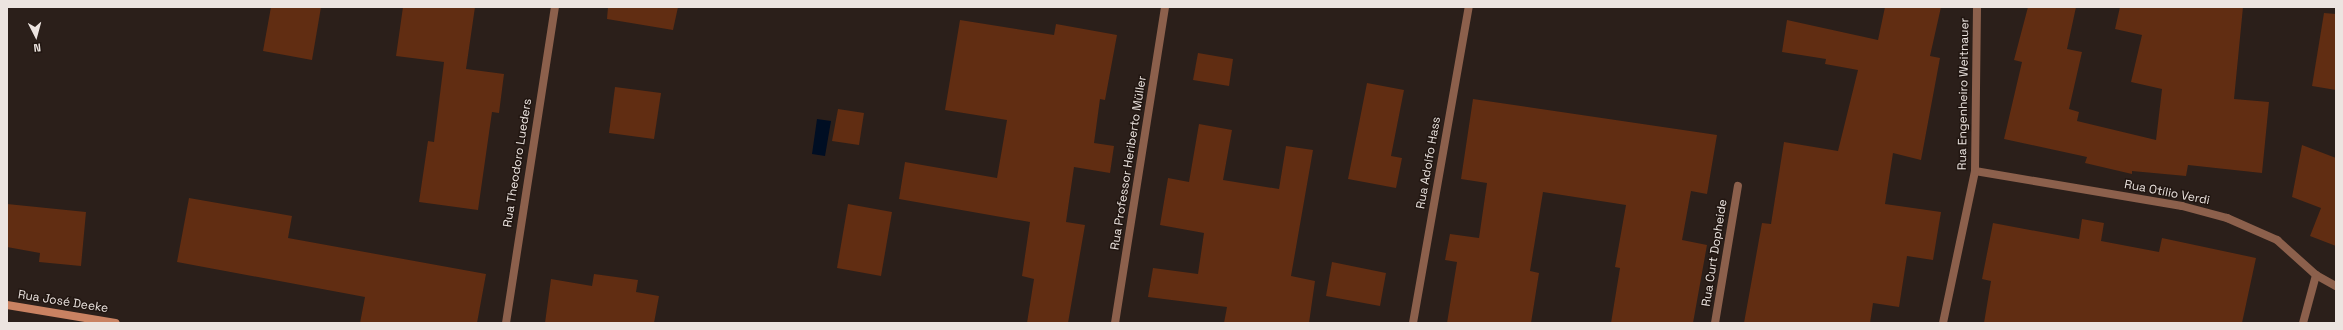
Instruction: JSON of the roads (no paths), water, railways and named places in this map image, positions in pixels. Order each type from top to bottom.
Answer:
[{"type":"street","name":"Rua Theodoro Lueders","points":[[506,323],[555,7]]},
{"type":"street","name":"Rua Professor Heriberto Müller","points":[[1115,323],[1165,7]]},
{"type":"street","name":"Rua Adolfo Hass","points":[[1413,323],[1469,7]]},
{"type":"street","name":"Rua Engenheiro Weitnauer","points":[[1943,323],[1975,171],[1977,7]]},
{"type":"street","name":"Rua Otílio Verdi","points":[[1975,171],[2182,206],[2227,218],[2277,240],[2316,275],[2336,286]]},
{"type":"street","name":"Rua Curt Dopheide","points":[[1715,323],[1738,186]]},
{"type":"street","points":[[2303,323],[2316,275]]},
{"type":"street","name":"Rua José Deeke","points":[[7,305],[116,323]]},
{"type":"water","points":[[817,119],[831,121],[825,156],[812,154]]}]
